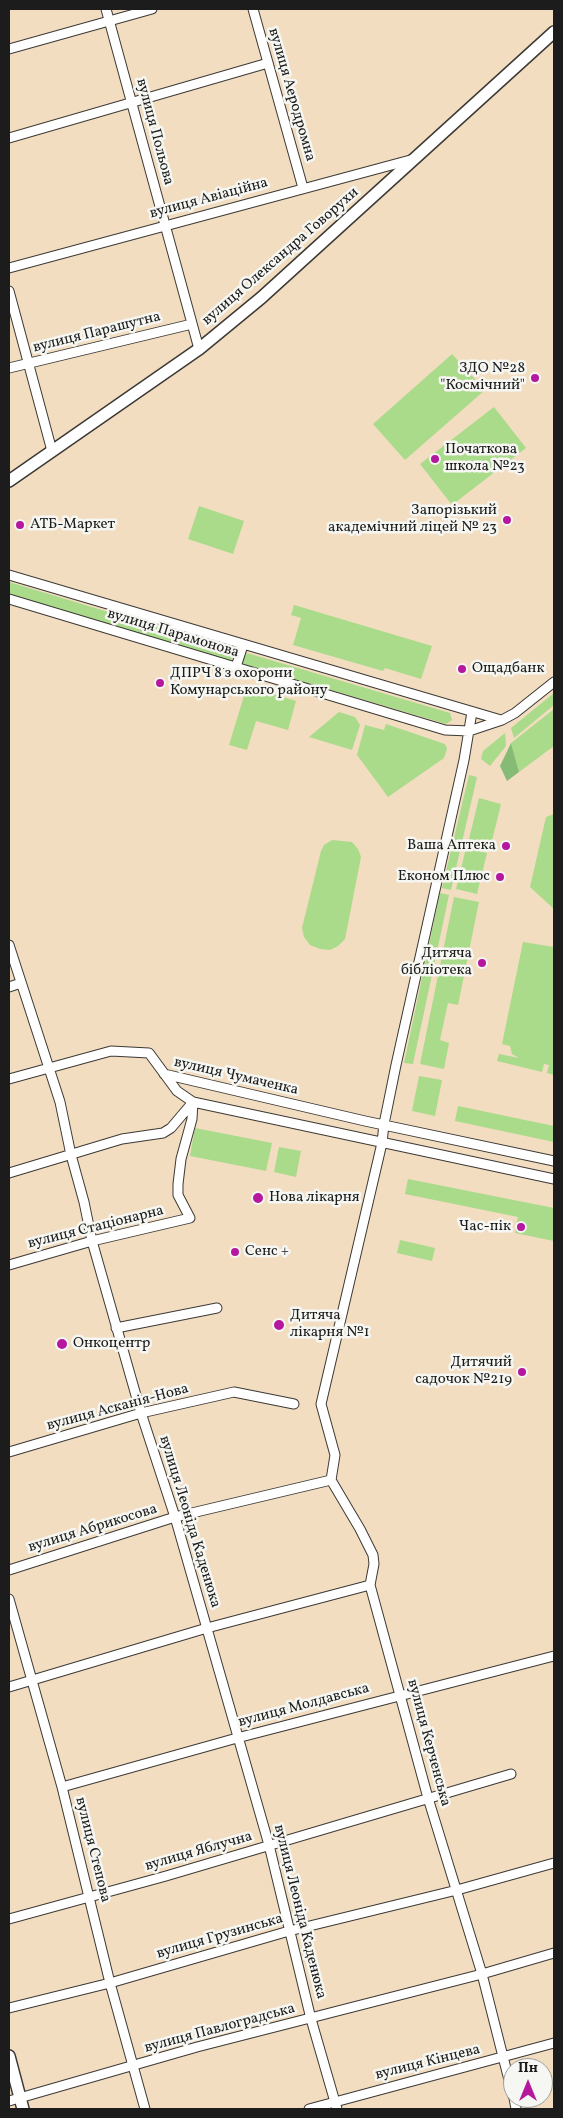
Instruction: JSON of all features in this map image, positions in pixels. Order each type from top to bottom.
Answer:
[{"type":"main road","name":"вулиця Олександра Говорухи","points":[[9,481],[199,349],[261,298],[554,32]]},
{"type":"main road","points":[[9,2056],[17,2103]]},
{"type":"street","name":"вулиця Польова","points":[[106,9],[199,349]]},
{"type":"street","points":[[9,49],[152,9]]},
{"type":"street","name":"вулиця Аеродромна","points":[[253,9],[303,188]]},
{"type":"street","points":[[9,138],[268,64]]},
{"type":"street","name":"вулиця Авіаційна","points":[[9,268],[416,158]]},
{"type":"street","points":[[9,291],[52,451]]},
{"type":"street","name":"вулиця Парашутна","points":[[9,368],[192,324]]},
{"type":"street","name":"вулиця Парамонова","points":[[9,575],[502,720]]},
{"type":"street","name":"вулиця Парамонова","points":[[9,599],[444,730],[469,731],[502,720],[515,713],[554,682]]},
{"type":"street","points":[[236,667],[243,645]]},
{"type":"street","points":[[331,1480],[335,1455],[321,1404],[382,1142],[384,1124],[462,769],[472,712]]},
{"type":"street","name":"вулиця Леоніда Каденюка","points":[[9,945],[66,1125],[70,1156],[84,1202],[92,1242],[116,1328],[175,1518],[269,1845],[311,2019],[336,2105]]},
{"type":"street","points":[[9,987],[21,983]]},
{"type":"street","points":[[9,1079],[117,1050],[149,1053],[164,1074]]},
{"type":"street","name":"вулиця Чумаченка","points":[[164,1074],[554,1161]]},
{"type":"street","name":"вулиця Чумаченка","points":[[164,1074],[177,1091],[193,1102],[554,1179]]},
{"type":"street","points":[[9,1173],[122,1139],[163,1133],[171,1128],[193,1102]]},
{"type":"street","name":"вулиця Стаціонарна","points":[[9,1265],[190,1218],[178,1194],[178,1184],[181,1159],[192,1119],[193,1102]]},
{"type":"street","points":[[116,1328],[217,1308]]},
{"type":"street","name":"вулиця Асканія-Нова","points":[[9,1452],[141,1413],[234,1392],[294,1404]]},
{"type":"street","name":"вулиця Абрикосова","points":[[9,1570],[175,1518],[331,1480]]},
{"type":"street","name":"вулиця Керченська","points":[[331,1480],[373,1555],[374,1564],[370,1585],[428,1798],[482,1974],[505,2058]]},
{"type":"street","points":[[9,1688],[207,1628],[370,1585]]},
{"type":"street","name":"вулиця Степова","points":[[9,1599],[62,1786],[91,1897],[110,1983],[145,2109]]},
{"type":"street","name":"вулиця Молдавська","points":[[62,1786],[237,1738],[554,1656]]},
{"type":"street","name":"вулиця Яблучна","points":[[9,1919],[91,1897],[510,1774]]},
{"type":"street","name":"вулиця Грузинська","points":[[9,2008],[110,1983],[289,1931],[457,1890],[554,1863]]},
{"type":"street","name":"вулиця Павлоградська","points":[[17,2103],[197,2047],[482,1974],[554,1953]]},
{"type":"street","name":"вулиця Кінцева","points":[[505,2058],[554,2043]]},
{"type":"street","name":"вулиця Кінцева","points":[[309,2109],[336,2105],[503,2059]]},
{"type":"green space","points":[[452,354],[485,390],[405,460],[373,424]]},
{"type":"green space","points":[[494,407],[526,448],[452,505],[420,464]]},
{"type":"green space","points":[[199,506],[244,521],[233,554],[188,539]]},
{"type":"green space","points":[[9,582],[231,649],[234,652],[233,657],[231,660],[226,660],[9,594]]},
{"type":"green space","points":[[294,605],[432,646],[421,679],[385,668],[383,671],[293,645],[301,618],[291,615]]},
{"type":"green space","points":[[247,653],[450,713],[452,720],[446,724],[243,664],[242,661]]},
{"type":"green space","points":[[247,686],[296,701],[288,730],[256,721],[247,750],[229,745]]},
{"type":"green space","points":[[554,693],[554,705],[514,738],[511,728]]},
{"type":"green space","points":[[554,709],[554,746],[519,772],[511,743]]},
{"type":"green space","points":[[339,712],[355,717],[360,725],[352,750],[309,737]]},
{"type":"green space","points":[[386,724],[445,744],[447,749],[444,758],[388,797],[357,755],[365,725],[384,730]]},
{"type":"green space","points":[[505,733],[506,746],[490,766],[481,759],[483,751]]},
{"type":"green space","points":[[511,743],[519,772],[507,781],[500,766]]},
{"type":"green space","points":[[469,775],[477,777],[451,890],[442,888]]},
{"type":"green space","points":[[479,798],[501,804],[491,845],[469,839]]},
{"type":"green space","points":[[554,814],[554,909],[530,887],[546,817]]},
{"type":"green space","points":[[332,840],[352,842],[358,849],[361,857],[345,939],[338,946],[330,950],[310,945],[304,937],[302,928],[321,851],[324,845]]},
{"type":"green space","points":[[466,848],[487,853],[477,894],[456,889]]},
{"type":"green space","points":[[440,893],[449,895],[413,1064],[404,1063]]},
{"type":"green space","points":[[454,897],[479,902],[458,1005],[448,1003],[440,1040],[449,1043],[444,1069],[420,1064]]},
{"type":"green space","points":[[523,942],[554,947],[554,1075],[547,1073],[549,1065],[544,1064],[542,1072],[497,1061],[499,1054],[519,1058],[512,1054],[510,1046],[502,1044]]},
{"type":"green space","points":[[419,1076],[442,1080],[435,1116],[412,1111]]},
{"type":"green space","points":[[458,1106],[554,1126],[554,1142],[455,1121]]},
{"type":"green space","points":[[195,1128],[272,1143],[266,1171],[190,1156]]},
{"type":"green space","points":[[279,1147],[301,1151],[296,1177],[274,1172]]},
{"type":"green space","points":[[408,1179],[554,1208],[554,1241],[515,1233],[518,1217],[405,1194]]},
{"type":"green space","points":[[400,1240],[435,1248],[432,1261],[397,1253]]},
{"type":"place","name":"ЗДО №28 \"Космічний\"","points":[[535,378]]},
{"type":"place","name":"Початкова школа №23","points":[[435,459]]},
{"type":"place","name":"Запорізький академічний ліцей № 23","points":[[507,520]]},
{"type":"place","name":"АТБ-Маркет","points":[[20,525]]},
{"type":"place","name":"Ощадбанк","points":[[462,669]]},
{"type":"place","name":"ДПРЧ 8 з охорони Комунарського району","points":[[160,683]]},
{"type":"place","name":"Ваша Аптека","points":[[506,846]]},
{"type":"place","name":"Економ Плюс","points":[[500,877]]},
{"type":"place","name":"Дитяча бібліотека","points":[[482,963]]},
{"type":"place","name":"Нова лікарня","points":[[258,1198]]},
{"type":"place","name":"Час-пік","points":[[521,1227]]},
{"type":"place","name":"Сенс +","points":[[235,1252]]},
{"type":"place","name":"Дитяча лікарня №1","points":[[279,1325]]},
{"type":"place","name":"Онкоцентр","points":[[62,1344]]},
{"type":"place","name":"Дитячий садочок №219","points":[[522,1372]]}]
